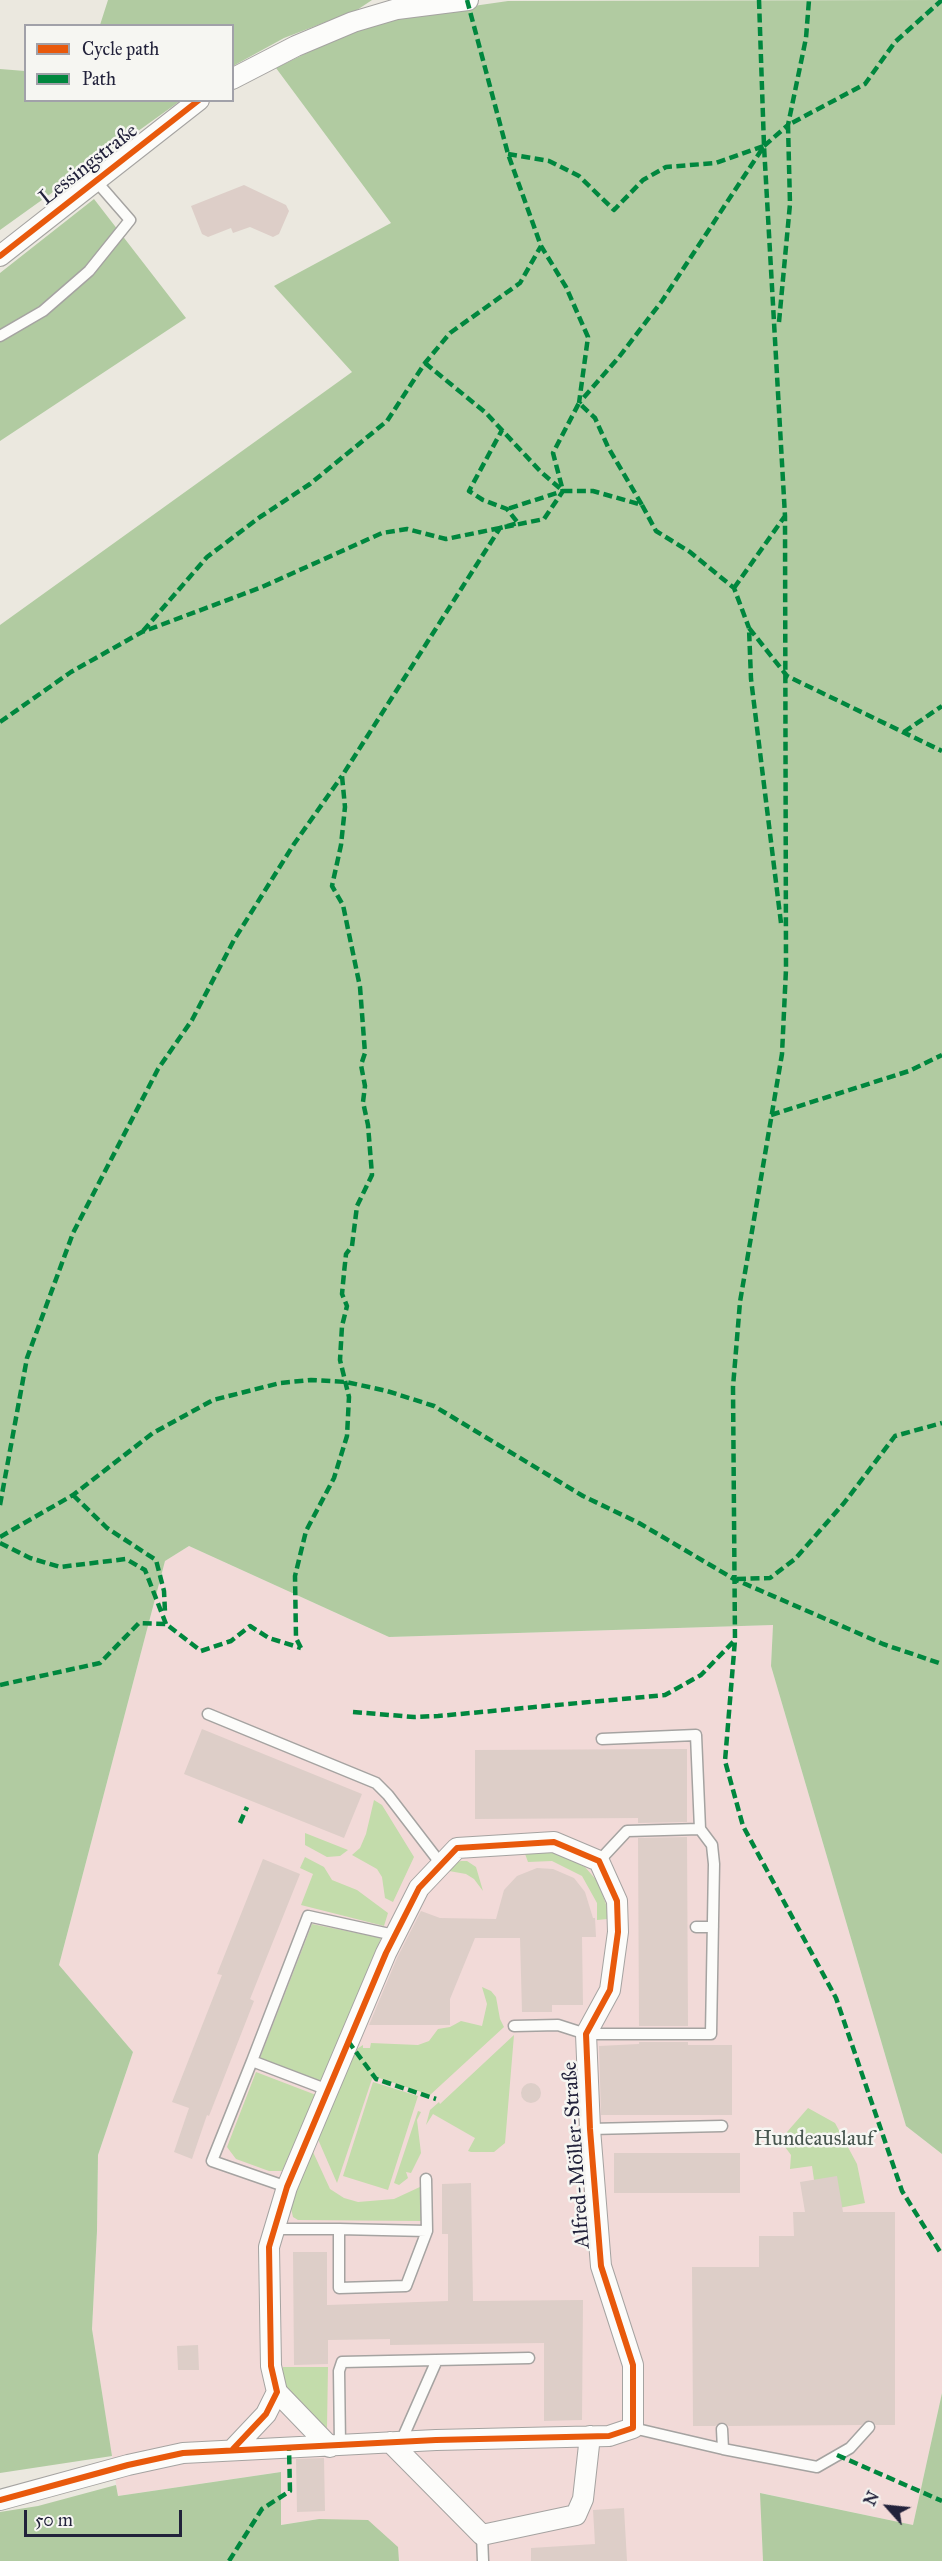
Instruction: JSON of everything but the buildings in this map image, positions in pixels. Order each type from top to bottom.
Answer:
[{"type":"street","points":[[234,78],[296,46],[353,22],[397,9],[468,0]]},
{"type":"street","name":"Lessingstraße","points":[[0,256],[196,102]]},
{"type":"street","points":[[335,2446],[277,2392],[271,2366],[269,2247],[287,2187],[394,1935],[419,1888],[457,1848],[554,1842],[599,1861]]},
{"type":"street","name":"Alfred-Möller-Straße","points":[[599,1861],[617,1901],[618,1932],[610,1990],[586,2034],[590,2129],[601,2266],[633,2365],[633,2428]]},
{"type":"street","points":[[233,2449],[266,2414],[277,2392]]},
{"type":"street","points":[[0,2500],[128,2465],[183,2453],[393,2442],[609,2436],[633,2428]]},
{"type":"street","points":[[393,2442],[482,2535],[576,2515],[583,2499],[590,2436]]},
{"type":"lane","points":[[0,336],[43,311],[89,271],[130,220],[96,181]]},
{"type":"lane","points":[[208,1714],[376,1784],[388,1795],[441,1864]]},
{"type":"lane","points":[[514,2026],[558,2025],[586,2034],[711,2034],[714,1864],[712,1845],[700,1829],[696,1735],[602,1739]]},
{"type":"lane","points":[[599,1861],[627,1831],[700,1829]]},
{"type":"lane","points":[[287,2187],[212,2161],[308,1916],[394,1935]]},
{"type":"lane","points":[[696,1927],[713,1927]]},
{"type":"lane","points":[[252,2061],[328,2090]]},
{"type":"lane","points":[[590,2129],[722,2126]]},
{"type":"lane","points":[[339,2229],[339,2288],[406,2286],[426,2230],[426,2179]]},
{"type":"lane","points":[[274,2229],[426,2230]]},
{"type":"lane","points":[[335,2446],[339,2371],[342,2362],[530,2358]]},
{"type":"lane","points":[[393,2442],[403,2437],[437,2360]]},
{"type":"lane","points":[[633,2428],[723,2449],[817,2467],[850,2448],[869,2427]]},
{"type":"lane","points":[[722,2429],[723,2449]]},
{"type":"lane","points":[[482,2535],[483,2561]]},
{"type":"shaded area","points":[[189,1546],[389,1637],[773,1625],[771,1666],[906,2126],[942,2154],[942,2393],[913,2525],[761,2493],[763,2561],[399,2561],[397,2547],[319,2519],[280,2525],[280,2472],[118,2496],[92,2329],[98,2155],[133,2052],[59,1965],[165,1561]]},
{"type":"green space","points":[[108,0],[372,0],[357,10],[284,38],[234,65],[234,24],[100,24]]},
{"type":"green space","points":[[942,0],[942,2154],[906,2126],[771,1666],[773,1625],[389,1637],[189,1546],[165,1561],[59,1965],[133,2052],[98,2155],[92,2329],[112,2456],[0,2473],[0,625],[352,372],[274,286],[391,223],[276,68],[358,28],[390,18],[508,1]]},
{"type":"green space","points":[[0,69],[24,71],[24,102],[179,102],[0,230]]},
{"type":"green space","points":[[94,199],[186,318],[0,441],[0,273]]},
{"type":"green space","points":[[374,1800],[382,1805],[414,1857],[393,1902],[385,1898],[382,1877],[377,1869],[352,1855],[360,1848],[366,1834]]},
{"type":"green space","points":[[305,1833],[348,1850],[340,1856],[327,1857],[305,1845]]},
{"type":"green space","points":[[524,1851],[554,1852],[585,1867],[598,1882],[607,1907],[607,1919],[597,1920],[597,1903],[582,1876],[552,1861],[528,1862]]},
{"type":"green space","points":[[305,1857],[324,1867],[332,1880],[357,1890],[388,1913],[384,1926],[301,1905],[313,1874],[300,1868]]},
{"type":"green space","points":[[467,1861],[476,1867],[483,1891],[474,1879],[466,1874],[449,1871],[448,1866]]},
{"type":"green space","points":[[312,1924],[381,1938],[322,2082],[260,2058]]},
{"type":"green space","points":[[482,1987],[491,1991],[496,1997],[500,2019],[504,2027],[430,2095],[373,2076],[337,2183],[317,2137],[352,2052],[363,2045],[363,2048],[370,2048],[371,2043],[418,2045],[429,2041],[438,2029],[450,2027],[461,2021],[482,2026],[487,2004]]},
{"type":"green space","points":[[514,2035],[505,2143],[494,2152],[471,2152],[468,2151],[475,2138],[433,2114],[426,2125],[430,2110],[439,2102],[440,2104]]},
{"type":"green space","points":[[256,2072],[316,2095],[282,2171],[269,2171],[236,2159],[227,2147]]},
{"type":"green space","points":[[373,2082],[418,2096],[388,2190],[343,2176]]},
{"type":"green space","name":"Hundeauslauf","points":[[808,2108],[835,2123],[857,2164],[865,2203],[839,2208],[816,2194],[812,2166],[790,2169],[791,2155],[780,2140]]},
{"type":"green space","points":[[418,2111],[421,2112],[417,2120],[421,2153],[411,2173],[406,2172],[408,2178],[399,2185],[394,2183]]},
{"type":"green space","points":[[313,2152],[330,2189],[344,2198],[358,2202],[394,2199],[422,2186],[421,2221],[298,2220],[293,2217],[290,2204]]},
{"type":"green space","points":[[283,2367],[328,2367],[327,2428],[301,2409],[288,2391],[283,2379]]},
{"type":"green space","points":[[942,2393],[942,2561],[763,2561],[760,2493],[913,2525]]},
{"type":"green space","points":[[281,2472],[281,2525],[319,2519],[368,2520],[398,2547],[399,2561],[0,2561],[0,2512],[38,2506],[116,2485],[118,2496]]},
{"type":"marked path","points":[[467,0],[508,154],[541,246],[566,287],[588,337],[579,403]]},
{"type":"marked path","points":[[759,0],[764,146],[785,516],[786,969],[782,1054],[740,1302],[733,1387],[735,1640],[725,1761],[743,1826],[836,1998],[902,2191],[942,2255]]},
{"type":"marked path","points":[[764,146],[788,125],[806,38],[809,0]]},
{"type":"marked path","points":[[779,322],[790,204],[788,125],[865,84],[895,42],[942,0]]},
{"type":"marked path","points":[[508,154],[549,161],[579,176],[614,210],[643,180],[666,167],[716,163],[764,146],[662,301],[619,357],[579,403]]},
{"type":"marked path","points":[[143,631],[207,557],[260,517],[310,484],[387,421],[425,363],[450,333],[520,283],[541,246]]},
{"type":"marked path","points":[[425,363],[486,413],[541,472],[563,491],[593,491],[642,505],[608,447],[595,418],[579,403],[553,453],[563,491]]},
{"type":"marked path","points":[[301,1648],[296,1638],[295,1576],[306,1531],[334,1478],[347,1436],[349,1397],[340,1360],[342,1326],[347,1306],[342,1294],[344,1273],[346,1254],[352,1246],[357,1206],[372,1175],[368,1125],[363,1102],[365,1086],[361,1065],[365,1053],[360,987],[343,905],[332,886],[341,845],[345,807],[342,776],[500,528],[518,523],[507,509],[483,500],[469,491],[502,430]]},
{"type":"marked path","points":[[0,722],[71,672],[142,632],[262,587],[382,533],[407,529],[446,539],[544,519],[563,491],[507,509]]},
{"type":"marked path","points":[[642,505],[656,531],[690,552],[734,588],[749,628]]},
{"type":"marked path","points":[[734,588],[785,516]]},
{"type":"marked path","points":[[781,923],[751,679],[749,628],[787,676],[942,751]]},
{"type":"marked path","points":[[904,732],[942,706]]},
{"type":"marked path","points":[[0,1505],[27,1358],[73,1233],[158,1069],[192,1020],[234,940],[294,844],[342,776]]},
{"type":"marked path","points":[[771,1115],[909,1071],[942,1055]]},
{"type":"marked path","points":[[0,1537],[73,1495],[153,1433],[213,1400],[280,1383],[311,1380],[346,1382],[387,1391],[434,1406],[583,1496],[639,1523],[734,1579],[883,1644],[942,1664]]},
{"type":"marked path","points":[[737,1579],[770,1578],[795,1559],[844,1503],[895,1436],[942,1423]]},
{"type":"marked path","points":[[73,1495],[107,1528],[156,1560],[164,1591],[165,1612]]},
{"type":"marked path","points":[[0,1543],[30,1558],[60,1567],[126,1559],[145,1570],[166,1624]]},
{"type":"marked path","points":[[0,1685],[100,1663],[139,1623],[166,1624],[201,1651],[231,1641],[250,1626],[269,1638],[301,1648]]},
{"type":"marked path","points":[[353,1712],[414,1717],[438,1716],[665,1695],[701,1675],[735,1640]]},
{"type":"marked path","points":[[240,1823],[247,1807]]},
{"type":"marked path","points":[[348,2041],[376,2079],[436,2099]]},
{"type":"marked path","points":[[229,2561],[262,2509],[290,2491],[289,2448]]},
{"type":"marked path","points":[[837,2455],[942,2501]]},
{"type":"cycle path","points":[[0,256],[196,102]]},
{"type":"cycle path","points":[[0,2500],[128,2465],[183,2453],[436,2440],[609,2436],[633,2428],[633,2365],[601,2266],[590,2129],[586,2034],[610,1990],[618,1932],[617,1901],[599,1861],[554,1842],[457,1848],[419,1888],[386,1953],[287,2187],[269,2247],[271,2366],[277,2392],[266,2414],[233,2449]]}]
